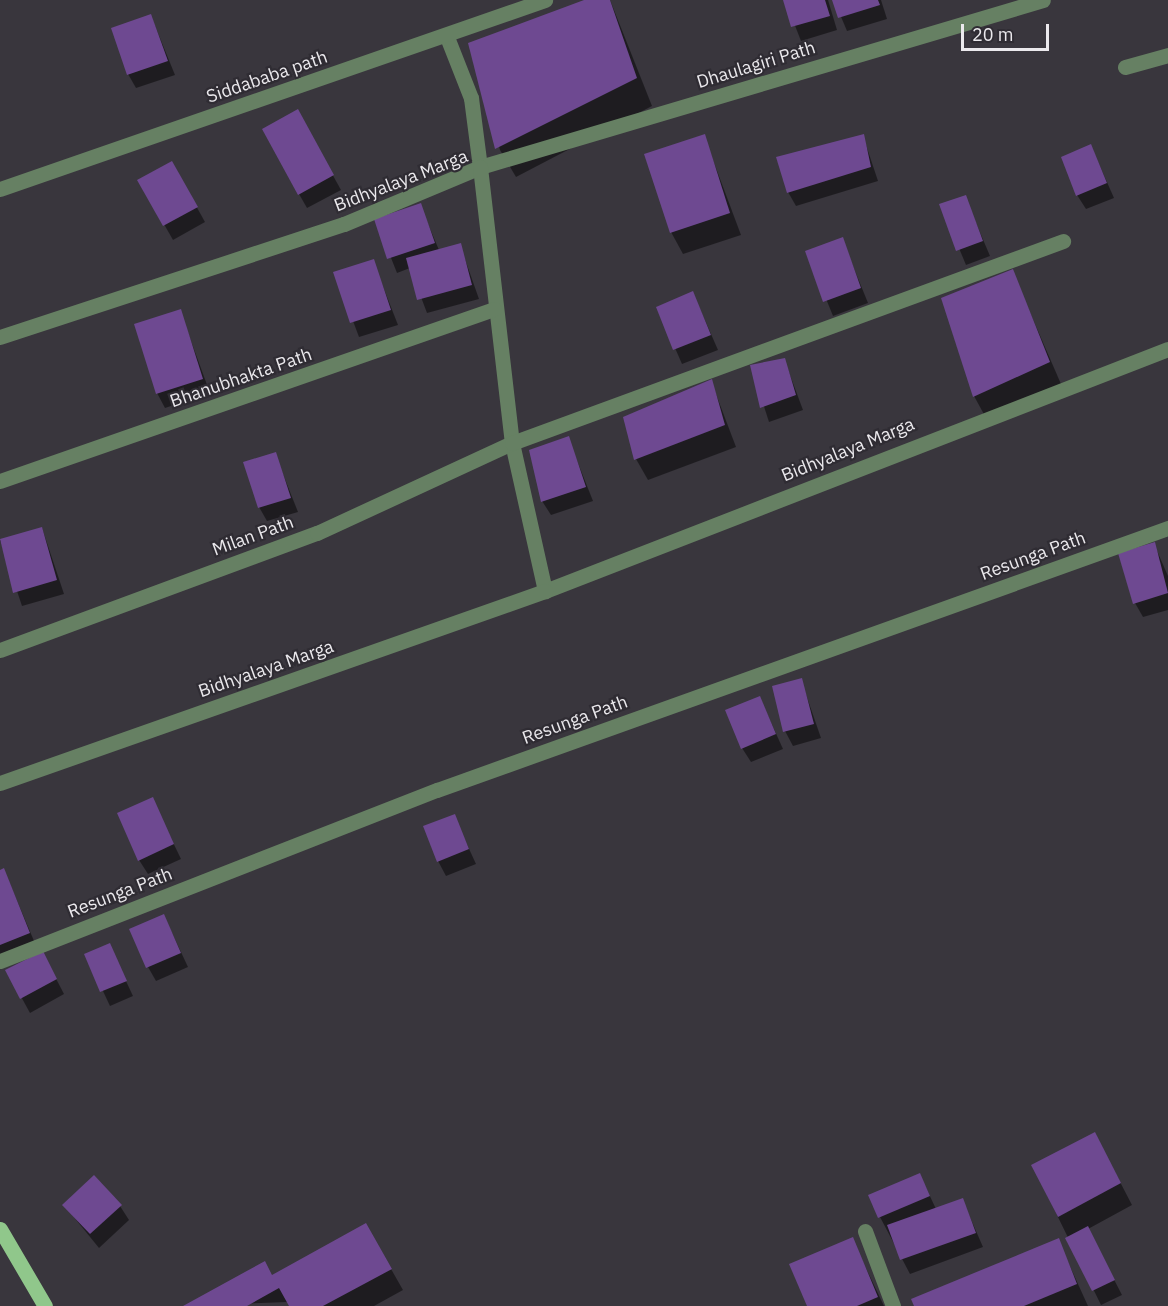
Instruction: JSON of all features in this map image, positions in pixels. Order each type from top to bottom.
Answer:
[{"type":"main road","points":[[0,1229],[45,1306]]},
{"type":"street","name":"Siddababa path","points":[[0,189],[447,37],[545,0]]},
{"type":"street","name":"Dhaulagiri Path","points":[[480,167],[1043,0]]},
{"type":"street","points":[[447,37],[471,98],[480,167]]},
{"type":"street","points":[[1125,67],[1168,55]]},
{"type":"street","name":"Bidhyalaya Marga","points":[[0,337],[344,224],[480,167],[494,309],[512,443],[545,591]]},
{"type":"street","name":"Milan Path","points":[[0,650],[317,533],[512,443],[1063,241]]},
{"type":"street","name":"Bhanubhakta Path","points":[[0,481],[494,309]]},
{"type":"street","name":"Bidhyalaya Marga","points":[[0,783],[545,591],[1168,349]]},
{"type":"street","name":"Resunga Path","points":[[0,961],[437,790],[1168,528]]},
{"type":"street","points":[[865,1231],[893,1306]]},
{"type":"building","points":[[584,0],[610,0],[637,78],[495,149],[468,43]]},
{"type":"building","points":[[783,0],[825,0],[830,16],[791,27]]},
{"type":"building","points":[[832,0],[878,0],[880,5],[838,18]]},
{"type":"building","points":[[151,14],[168,61],[127,75],[111,28]]},
{"type":"building","points":[[298,109],[334,175],[298,195],[262,129]]},
{"type":"building","points":[[705,134],[730,213],[670,233],[644,154]]},
{"type":"building","points":[[864,134],[871,167],[787,193],[776,157]]},
{"type":"building","points":[[1091,144],[1107,183],[1076,196],[1061,157]]},
{"type":"building","points":[[172,161],[198,207],[163,226],[137,180]]},
{"type":"building","points":[[966,195],[983,241],[956,251],[939,204]]},
{"type":"building","points":[[421,203],[435,243],[387,259],[374,219]]},
{"type":"building","points":[[843,237],[861,288],[823,302],[805,251]]},
{"type":"building","points":[[461,243],[472,285],[417,300],[406,258]]},
{"type":"building","points":[[374,259],[391,310],[350,323],[333,272]]},
{"type":"building","points":[[1013,269],[1050,362],[973,397],[941,298]]},
{"type":"building","points":[[693,291],[711,335],[673,350],[656,307]]},
{"type":"building","points":[[181,309],[203,379],[156,394],[134,324]]},
{"type":"building","points":[[785,358],[796,395],[760,408],[750,365]]},
{"type":"building","points":[[712,379],[725,425],[634,460],[623,417]]},
{"type":"building","points":[[569,436],[586,487],[541,502],[529,450]]},
{"type":"building","points":[[276,452],[291,498],[258,508],[243,462]]},
{"type":"building","points":[[42,527],[57,580],[13,593],[0,539]]},
{"type":"building","points":[[1155,542],[1168,593],[1133,604],[1118,553]]},
{"type":"building","points":[[802,678],[814,724],[783,732],[772,686]]},
{"type":"building","points":[[760,696],[776,734],[741,749],[725,710]]},
{"type":"building","points":[[153,797],[174,844],[138,861],[117,813]]},
{"type":"building","points":[[455,814],[469,849],[437,862],[423,826]]},
{"type":"building","points":[[4,868],[30,933],[0,945],[0,870]]},
{"type":"building","points":[[164,914],[181,953],[146,968],[129,929]]},
{"type":"building","points":[[110,943],[127,981],[100,992],[84,954]]},
{"type":"building","points":[[43,951],[57,979],[20,999],[5,970]]},
{"type":"building","points":[[1095,1132],[1121,1183],[1058,1217],[1031,1165]]},
{"type":"building","points":[[920,1173],[930,1196],[878,1218],[868,1195]]},
{"type":"building","points":[[94,1175],[122,1205],[90,1234],[62,1205]]},
{"type":"building","points":[[963,1198],[976,1233],[900,1260],[887,1225]]},
{"type":"building","points":[[366,1223],[392,1269],[323,1306],[289,1306],[279,1288],[247,1306],[183,1306],[265,1261],[272,1275]]},
{"type":"building","points":[[1088,1226],[1115,1280],[1092,1291],[1065,1238]]},
{"type":"building","points":[[853,1237],[878,1297],[857,1306],[807,1306],[789,1264]]},
{"type":"building","points":[[1059,1238],[1077,1284],[1024,1306],[914,1306],[911,1299]]}]
